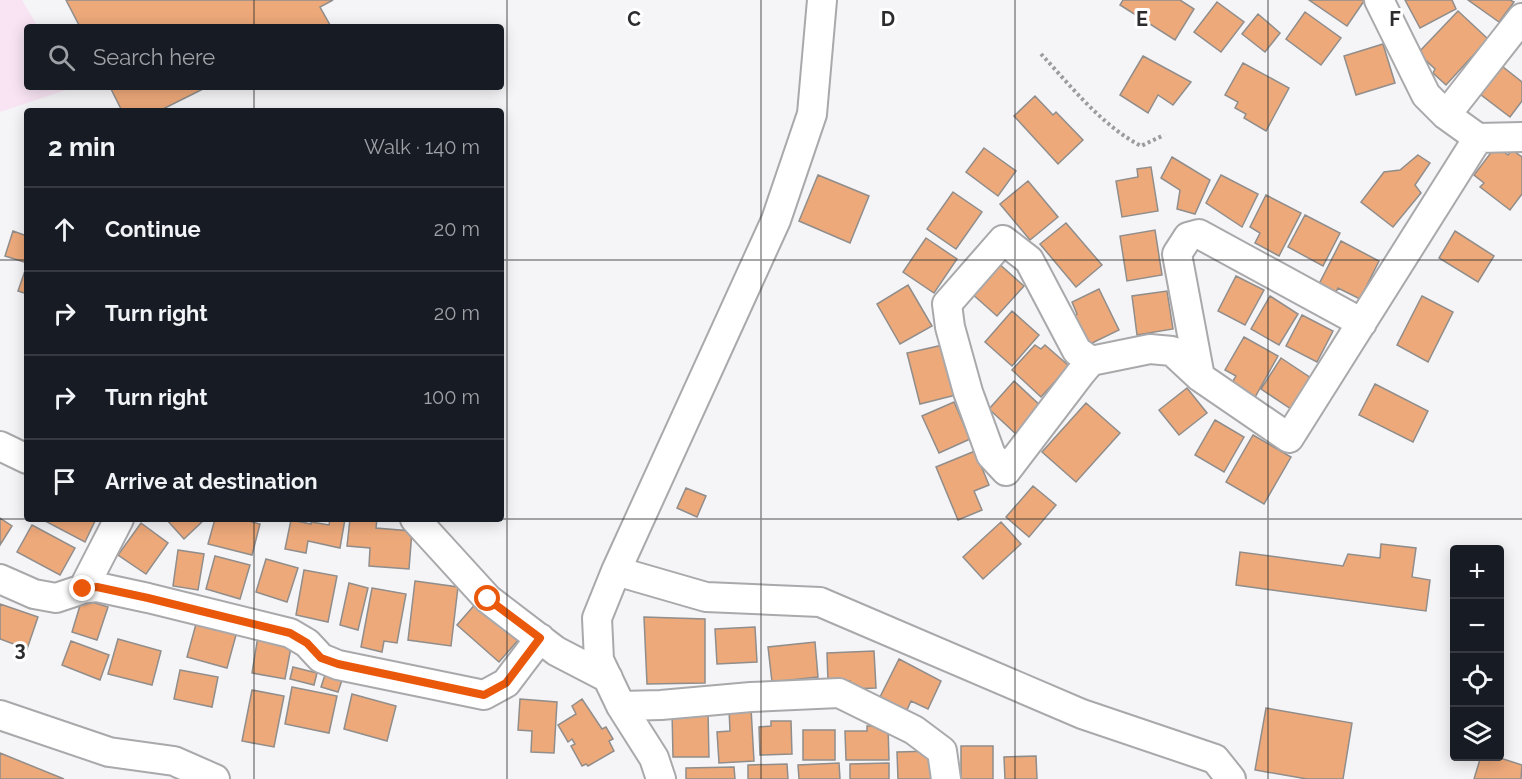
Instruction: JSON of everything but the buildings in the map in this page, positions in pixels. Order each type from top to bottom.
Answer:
[{"type":"street","points":[[661,779],[654,758],[621,706],[599,660],[597,618],[616,571],[776,220],[812,114],[822,0]]},
{"type":"street","points":[[1379,0],[1426,95],[1446,115],[1478,138],[1522,137]]},
{"type":"street","points":[[1446,115],[1522,18]]},
{"type":"street","points":[[1091,362],[1077,351],[1029,260],[1003,240],[947,304],[950,327],[968,392],[991,455],[1006,471],[1091,362],[1150,349],[1172,351],[1200,377],[1289,438],[1478,138]]},
{"type":"street","points":[[1200,377],[1177,254],[1188,237],[1199,234],[1362,323]]},
{"type":"street","points":[[0,446],[24,458]]},
{"type":"street","points":[[83,589],[117,522]]},
{"type":"street","points":[[418,522],[488,599],[556,651],[608,678]]},
{"type":"street","points":[[616,571],[706,597],[820,602],[1082,714],[1215,759],[1231,779]]},
{"type":"street","points":[[0,579],[34,594],[56,598],[97,587],[118,591],[290,633],[307,643],[321,658],[338,664],[484,695],[506,683],[540,638]]},
{"type":"street","points":[[621,706],[839,693],[914,730],[942,751],[946,779]]},
{"type":"street","points":[[0,715],[109,752],[174,761],[214,779]]},
{"type":"path","points":[[1041,54],[1097,113],[1128,139],[1141,146],[1164,135]]},
{"type":"shaded area","points":[[0,0],[22,0],[36,24],[24,24],[24,90],[66,90],[0,112]]},
{"type":"route","points":[[83,589],[97,587],[290,633],[307,643],[321,658],[338,664],[484,695],[506,683],[540,638],[488,599]]}]
